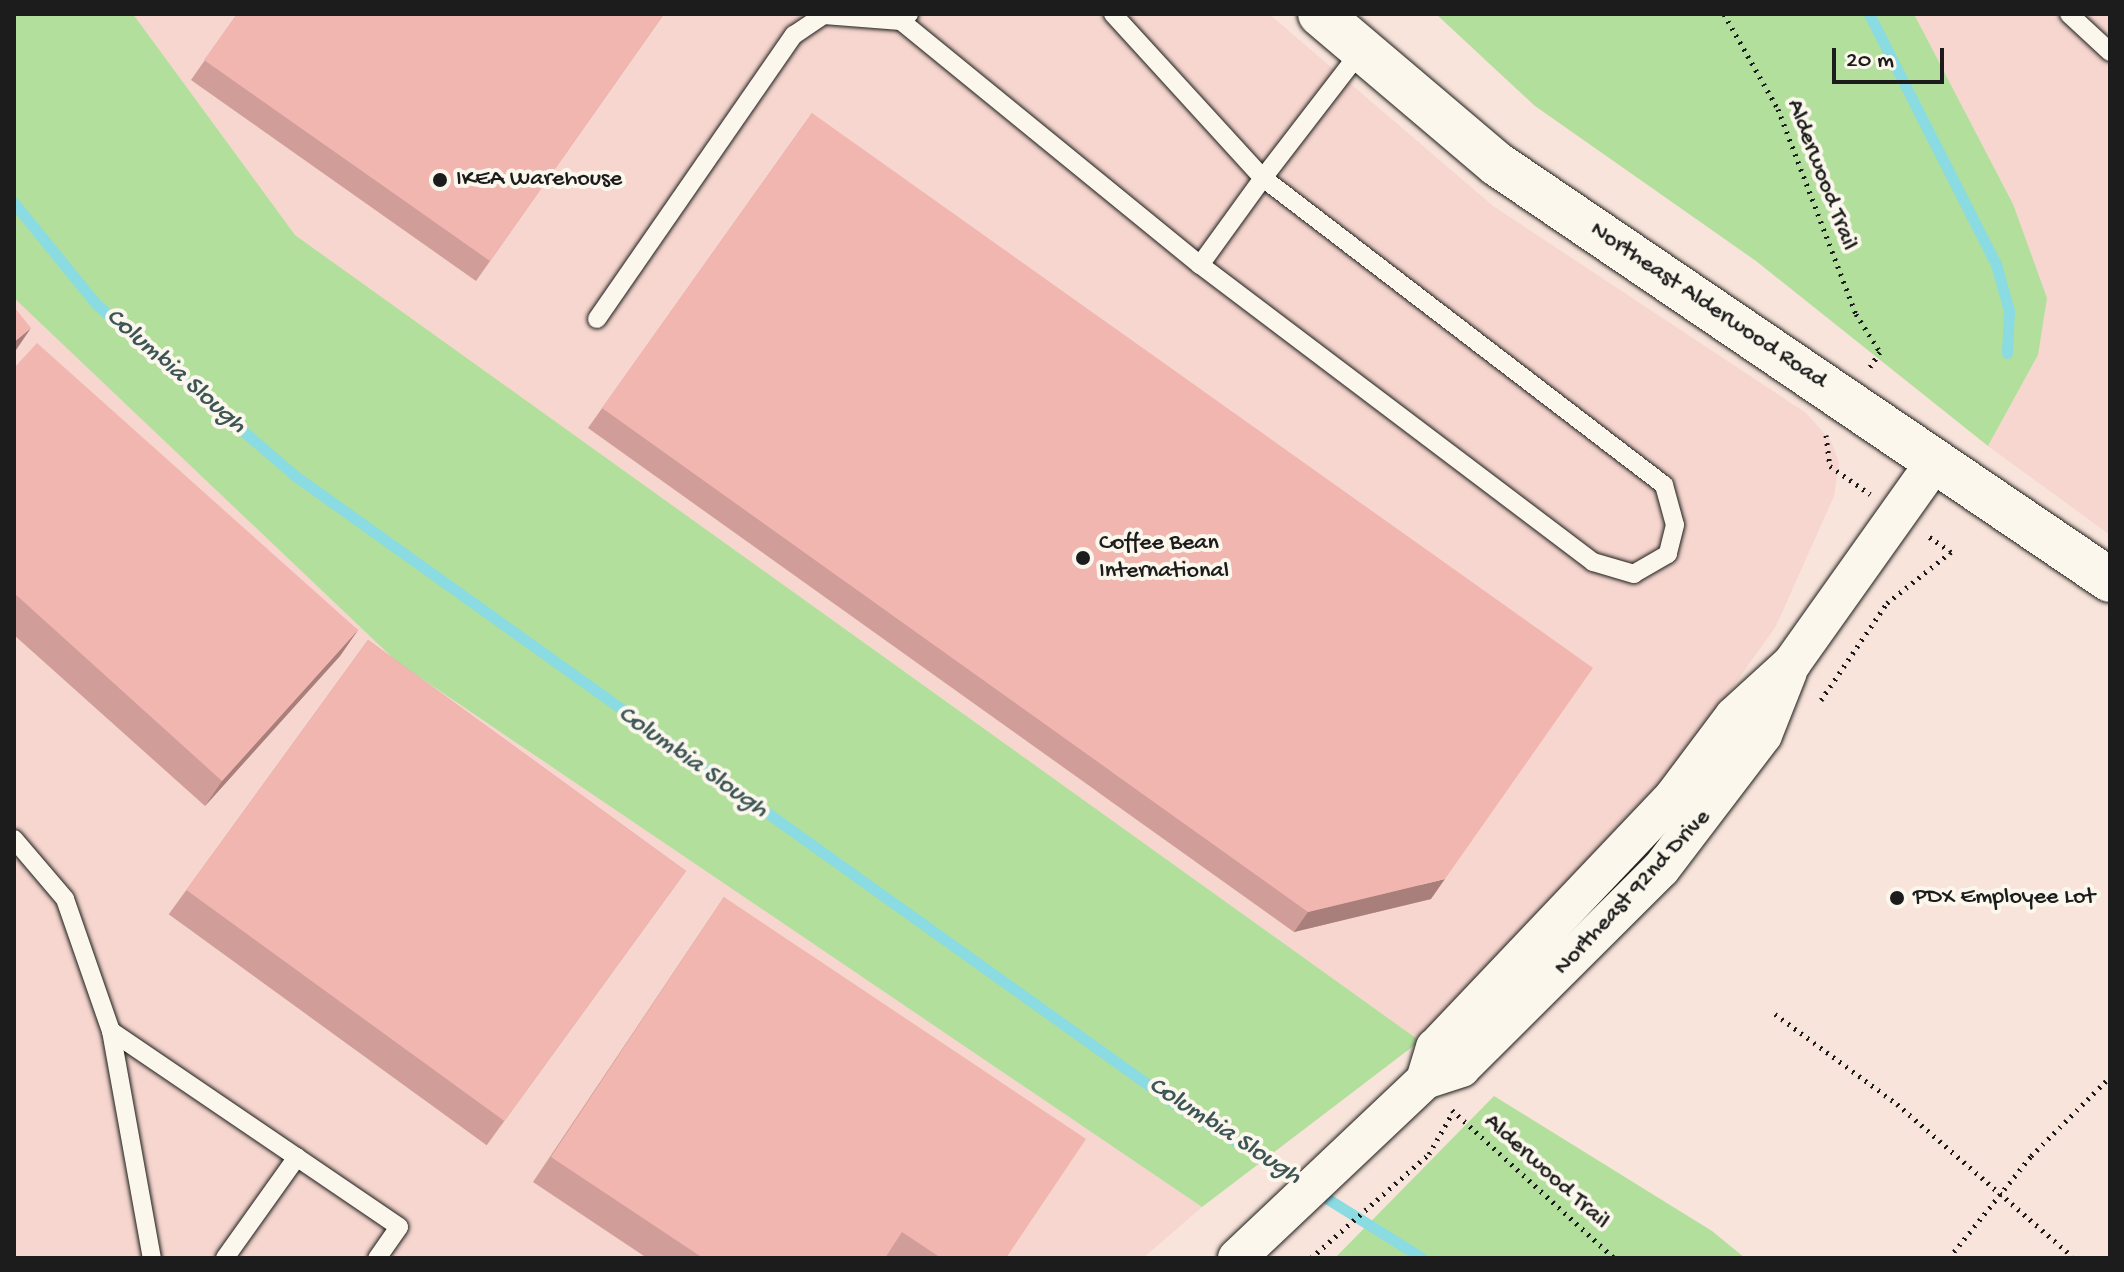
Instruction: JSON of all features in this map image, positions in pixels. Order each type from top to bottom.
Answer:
[{"type":"street","name":"Northeast Alderwood Road","points":[[1320,14],[1360,52],[1497,164],[2110,580]]},
{"type":"street","name":"Northeast 92nd Drive","points":[[1237,1258],[1425,1080],[1435,1048],[1674,796],[1734,716],[1792,663],[1936,460]]},
{"type":"lane","points":[[597,319],[794,35],[824,15],[905,18],[1200,265],[1593,562],[1634,574],[1668,554],[1675,525],[1664,485],[1263,178],[1113,14]]},
{"type":"lane","points":[[2069,14],[2110,52]]},
{"type":"lane","points":[[1200,265],[1360,52]]},
{"type":"lane","points":[[14,839],[65,899],[111,1031],[152,1258]]},
{"type":"lane","points":[[111,1031],[399,1227],[377,1258]]},
{"type":"lane","points":[[225,1258],[297,1157]]},
{"type":"path","name":"Alderwood Trail","points":[[1724,14],[1778,109],[1856,314],[1880,352]]},
{"type":"path","points":[[1775,1014],[1897,1104],[2072,1256]]},
{"type":"path","points":[[1949,1258],[2001,1193],[2110,1077]]},
{"type":"path","name":"Alderwood Trail","points":[[1425,1080],[1453,1112],[1614,1258]]},
{"type":"path","name":"Alderwood Trail","points":[[1311,1258],[1434,1145],[1453,1112]]},
{"type":"shaded area","points":[[133,14],[1269,14],[1493,206],[1806,413],[1831,441],[1839,463],[1834,496],[1776,626],[1661,788],[1420,1041],[295,235]]},
{"type":"shaded area","points":[[1914,14],[2110,14],[2110,535],[1988,446],[2038,355],[2013,204]]},
{"type":"shaded area","points":[[14,298],[397,662],[1202,1207],[1143,1258],[14,1258]]},
{"type":"green space","points":[[14,14],[133,14],[295,235],[1420,1041],[1202,1207],[397,662],[14,298]]},
{"type":"green space","points":[[1436,14],[1914,14],[2013,204],[2047,298],[2038,355],[1988,446],[1756,261],[1535,106]]},
{"type":"green space","points":[[1494,1096],[1712,1231],[1745,1258],[1335,1258]]},
{"type":"building","name":"IKEA Warehouse","points":[[237,14],[664,14],[490,261],[204,60]]},
{"type":"building","name":"Coffee Bean International","points":[[812,113],[1593,668],[1445,879],[1308,912],[602,408]]},
{"type":"building","points":[[14,307],[31,328],[14,342]]},
{"type":"building","points":[[37,343],[358,630],[222,781],[14,593],[14,368]]},
{"type":"building","points":[[368,640],[686,871],[504,1121],[186,890]]},
{"type":"building","points":[[724,897],[1086,1139],[1006,1258],[941,1258],[902,1232],[885,1258],[703,1258],[551,1157]]},
{"type":"waterway","points":[[1869,14],[1996,264],[2009,311],[2007,353]]},
{"type":"waterway","name":"Columbia Slough","points":[[14,203],[96,304],[294,475],[1171,1101],[1422,1258]]},
{"type":"place","name":"IKEA Warehouse","points":[[440,180]]},
{"type":"place","name":"Coffee Bean International","points":[[1083,558]]},
{"type":"place","name":"PDX Employee Lot","points":[[1897,898]]}]
